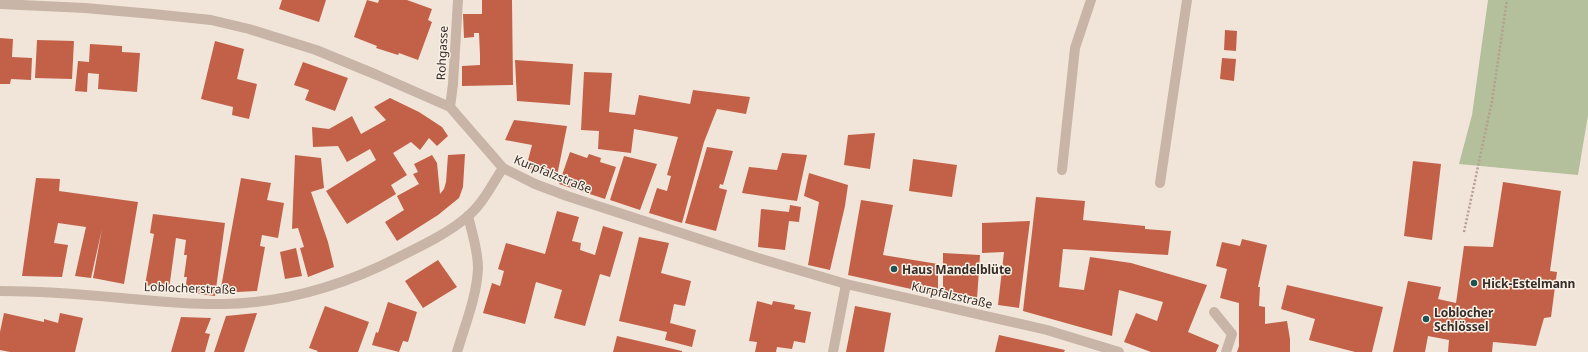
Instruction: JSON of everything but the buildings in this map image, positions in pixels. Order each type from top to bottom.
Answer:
[{"type":"street","name":"Rohgasse","points":[[450,107],[453,84],[458,0]]},
{"type":"street","points":[[1062,170],[1075,48],[1090,0]]},
{"type":"street","points":[[1160,183],[1187,0]]},
{"type":"street","name":"Kurpfalzstraße","points":[[0,4],[85,8],[153,14],[211,20],[249,29],[316,50],[377,74],[450,107],[502,168],[535,184],[567,196],[846,284],[1047,330],[1119,352]]},
{"type":"street","name":"Loblocherstraße","points":[[0,291],[42,291],[197,304],[257,302],[283,297],[333,284],[369,272],[441,235],[468,216],[484,197],[502,168]]},
{"type":"street","points":[[457,352],[476,287],[478,267],[476,248],[468,216]]},
{"type":"street","points":[[833,352],[846,284]]},
{"type":"street","points":[[1214,312],[1232,334],[1226,352]]},
{"type":"path","points":[[1464,232],[1492,101],[1507,0]]},
{"type":"green space","points":[[1488,0],[1588,0],[1588,115],[1578,175],[1459,164],[1472,115]]},
{"type":"place","name":"Haus Mandelblüte","points":[[894,269]]},
{"type":"place","name":"Hick-Estelmann","points":[[1474,283]]},
{"type":"place","name":"Loblocher Schlössel","points":[[1426,319]]}]
